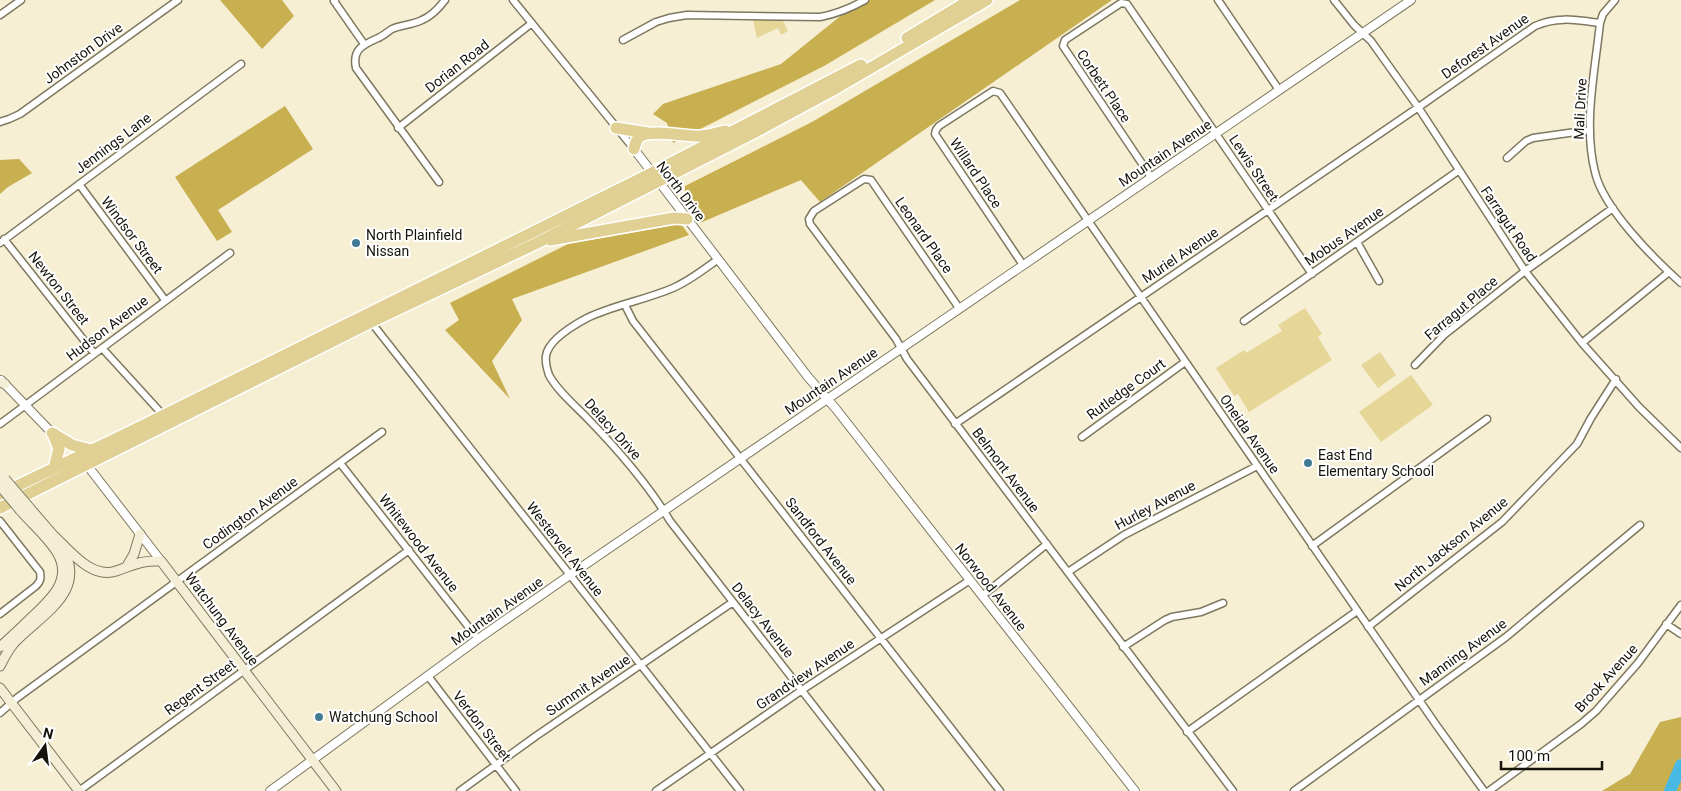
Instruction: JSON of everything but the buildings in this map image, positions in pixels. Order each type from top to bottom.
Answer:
[{"type":"highway","points":[[0,508],[371,322],[539,242],[744,127],[852,70],[970,0]]},
{"type":"highway","points":[[0,494],[833,90],[987,0]]},
{"type":"highway","points":[[616,128],[650,133],[699,136],[744,127]]},
{"type":"highway","points":[[634,149],[637,140],[642,135],[650,133]]},
{"type":"highway","points":[[539,242],[674,218],[687,219]]},
{"type":"highway","points":[[52,433],[72,445],[91,450]]},
{"type":"highway","points":[[52,433],[59,449],[54,468]]},
{"type":"main road","points":[[0,648],[52,598],[62,577],[62,564],[58,554],[2,480]]},
{"type":"main road","points":[[24,508],[92,569],[101,572],[111,572],[142,561],[161,561]]},
{"type":"main road","points":[[0,666],[10,648],[59,601],[67,588],[70,578],[69,563],[64,551],[50,532]]},
{"type":"main road","points":[[127,566],[136,550],[140,534]]},
{"type":"main road","name":"Watchung Avenue","points":[[161,561],[336,791]]},
{"type":"main road","points":[[0,688],[78,791]]},
{"type":"street","points":[[0,15],[21,0]]},
{"type":"street","name":"Johnston Drive","points":[[0,122],[20,114],[178,0]]},
{"type":"street","points":[[434,0],[440,7]]},
{"type":"street","points":[[439,182],[388,114],[356,68],[354,60],[355,55],[364,44],[392,29],[421,21],[440,7],[445,0]]},
{"type":"street","name":"North Drive","points":[[513,0],[656,177],[717,260],[826,399]]},
{"type":"street","points":[[623,40],[656,22],[669,18],[713,14],[820,17],[847,9],[865,0]]},
{"type":"street","points":[[1218,0],[1279,90]]},
{"type":"street","name":"Farragut Road","points":[[1334,0],[1370,41],[1418,107],[1525,271],[1582,343],[1639,406],[1681,448]]},
{"type":"street","name":"Mountain Avenue","points":[[270,791],[478,639],[570,575],[1411,0]]},
{"type":"street","name":"Mali Drive","points":[[1615,0],[1603,14],[1600,23],[1590,130],[1595,174],[1600,188],[1625,224],[1681,283]]},
{"type":"street","points":[[335,1],[364,44]]},
{"type":"street","name":"Lewis Street","points":[[1124,3],[1129,7],[1312,274]]},
{"type":"street","name":"Corbett Place","points":[[1124,3],[1118,4],[1066,40],[1063,46],[1151,177]]},
{"type":"street","name":"Deforest Avenue","points":[[1418,107],[1535,26],[1553,19],[1600,23]]},
{"type":"street","name":"Dorian Road","points":[[398,128],[532,23]]},
{"type":"street","name":"Jennings Lane","points":[[2,241],[241,64]]},
{"type":"street","name":"Oneida Avenue","points":[[997,91],[1368,627],[1484,791]]},
{"type":"street","name":"Willard Place","points":[[997,91],[988,93],[939,126],[936,134],[1023,265]]},
{"type":"street","name":"Muriel Avenue","points":[[955,424],[1418,107]]},
{"type":"street","points":[[1507,158],[1526,141],[1533,138],[1590,130]]},
{"type":"street","name":"Mobus Avenue","points":[[1244,321],[1458,171]]},
{"type":"street","name":"Leonard Place","points":[[867,178],[871,180],[959,308]]},
{"type":"street","name":"Belmont Avenue","points":[[867,178],[814,211],[809,219],[810,224],[896,339],[906,359],[1232,791]]},
{"type":"street","name":"Windsor Street","points":[[79,184],[165,300]]},
{"type":"street","name":"Farragut Place","points":[[1416,365],[1444,335],[1525,271],[1613,208]]},
{"type":"street","name":"Newton Street","points":[[2,241],[94,353]]},
{"type":"street","points":[[1357,242],[1379,281]]},
{"type":"street","name":"Hudson Avenue","points":[[0,424],[230,253]]},
{"type":"street","points":[[625,305],[683,283],[717,260]]},
{"type":"street","points":[[1582,343],[1669,272]]},
{"type":"street","name":"Delacy Drive","points":[[625,305],[587,318],[564,332],[547,352],[546,363],[549,374],[559,388],[618,451],[664,511]]},
{"type":"street","name":"Sandford Avenue","points":[[625,305],[633,321],[1000,791]]},
{"type":"street","name":"Westervelt Avenue","points":[[371,322],[740,791]]},
{"type":"street","points":[[102,348],[163,415]]},
{"type":"street","name":"Rutledge Court","points":[[1082,437],[1184,362]]},
{"type":"street","name":"North Jackson Avenue","points":[[1368,627],[1502,522],[1577,444],[1616,379]]},
{"type":"street","points":[[2,382],[52,433]]},
{"type":"street","name":"Norwood Avenue","points":[[826,399],[836,409],[1135,791]]},
{"type":"street","points":[[1312,546],[1487,419]]},
{"type":"street","name":"Codington Avenue","points":[[0,713],[382,432]]},
{"type":"street","name":"Whitewood Avenue","points":[[340,462],[478,639]]},
{"type":"street","name":"Watchung Avenue","points":[[87,465],[161,561]]},
{"type":"street","name":"Hurley Avenue","points":[[1068,572],[1124,535],[1257,466]]},
{"type":"street","name":"Delacy Avenue","points":[[664,511],[880,791]]},
{"type":"street","points":[[0,521],[40,572],[40,582],[0,614]]},
{"type":"street","name":"Manning Avenue","points":[[1294,791],[1506,637],[1640,525]]},
{"type":"street","points":[[982,596],[1047,544]]},
{"type":"street","name":"Regent Street","points":[[78,791],[408,550]]},
{"type":"street","name":"Grandview Avenue","points":[[656,791],[802,690],[970,580]]},
{"type":"street","name":"Summit Avenue","points":[[460,791],[640,664],[733,602]]},
{"type":"street","points":[[1123,646],[1164,620],[1201,612],[1223,603]]},
{"type":"street","name":"Brook Avenue","points":[[1489,791],[1596,711],[1638,663],[1681,605]]},
{"type":"street","points":[[1187,732],[1357,611]]},
{"type":"street","points":[[1666,624],[1681,634]]},
{"type":"street","name":"Verdon Street","points":[[428,676],[516,791]]},
{"type":"shaded area","points":[[220,0],[282,0],[294,16],[262,49]]},
{"type":"shaded area","points":[[865,0],[935,0],[824,66],[673,143],[667,123],[653,114],[663,104],[781,64],[843,14]]},
{"type":"shaded area","points":[[1020,0],[1112,0],[820,202],[801,180],[700,223],[687,202],[685,186],[812,122]]},
{"type":"shaded area","points":[[782,19],[788,31],[781,35],[778,28],[757,38],[753,20]]},
{"type":"shaded area","points":[[285,106],[313,149],[218,210],[232,232],[217,241],[175,177]]},
{"type":"shaded area","points":[[19,159],[32,173],[0,194],[0,160]]},
{"type":"shaded area","points":[[681,224],[689,235],[512,299],[522,320],[492,361],[510,399],[445,330],[459,320],[450,303],[568,244]]},
{"type":"shaded area","points":[[1305,308],[1322,334],[1318,337],[1332,360],[1249,412],[1238,394],[1234,396],[1216,368],[1244,350],[1246,353],[1282,331],[1278,325]]},
{"type":"shaded area","points":[[1380,352],[1396,375],[1378,388],[1361,365]]},
{"type":"shaded area","points":[[1411,375],[1433,405],[1381,442],[1359,412]]},
{"type":"shaded area","points":[[1681,717],[1681,791],[1602,791],[1630,774],[1660,722]]},
{"type":"waterway","points":[[1670,791],[1681,765]]},
{"type":"place","name":"North Plainfield Nissan","points":[[356,243]]},
{"type":"place","name":"East End Elementary School","points":[[1308,463]]},
{"type":"place","name":"Watchung School","points":[[319,717]]}]
